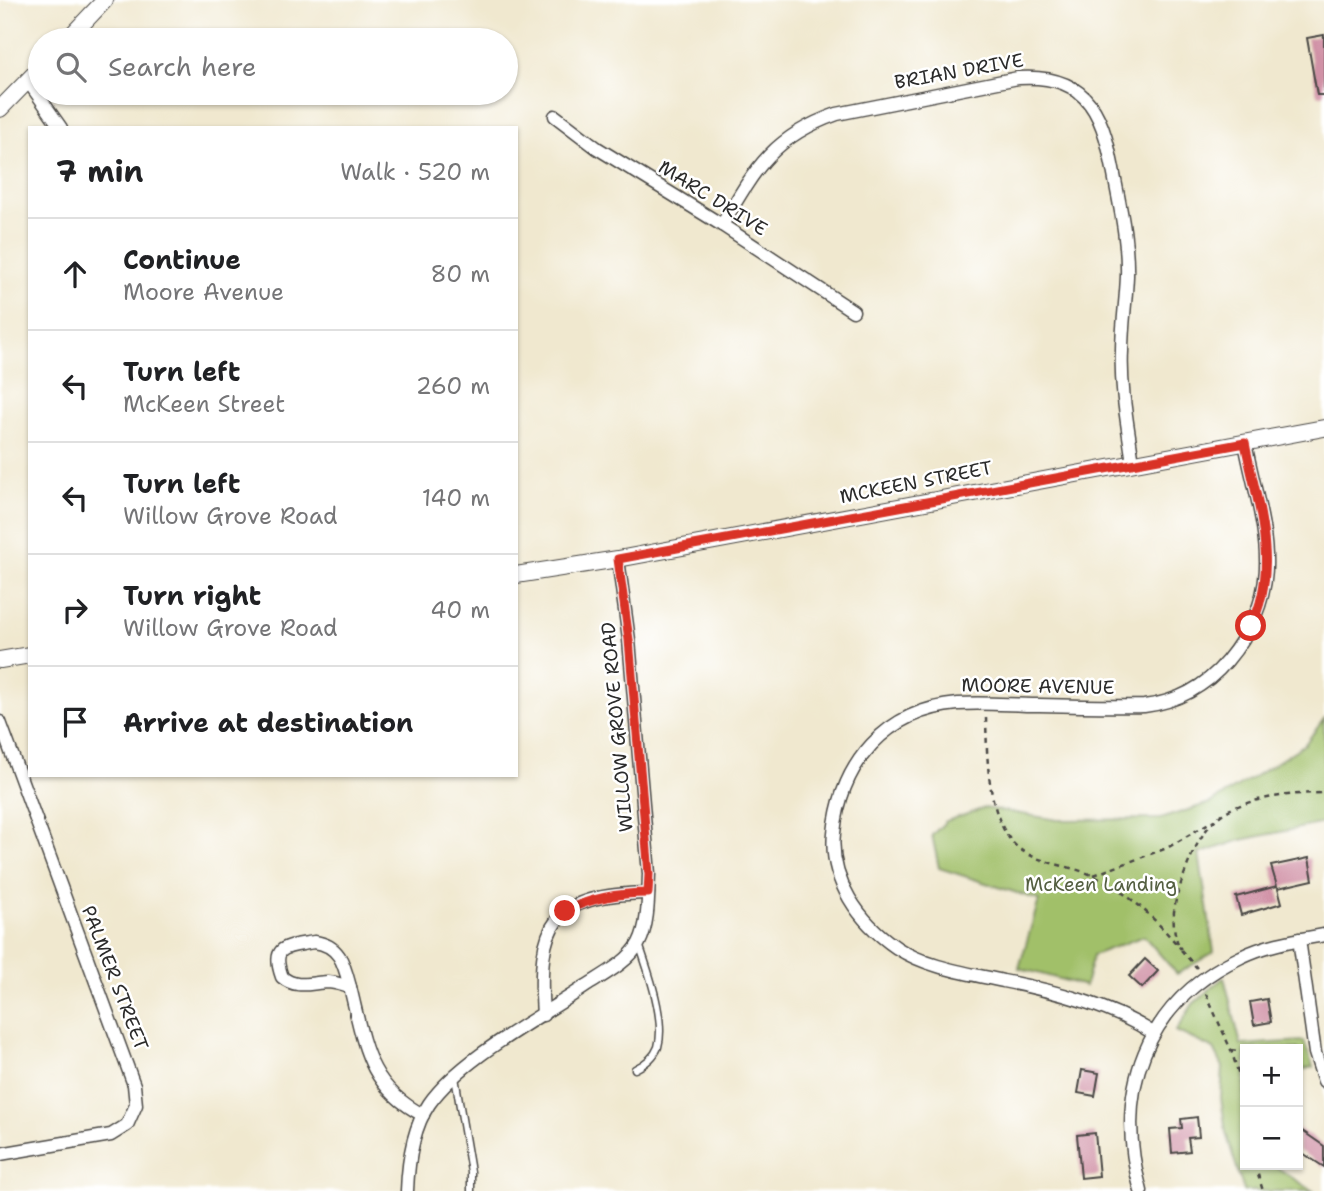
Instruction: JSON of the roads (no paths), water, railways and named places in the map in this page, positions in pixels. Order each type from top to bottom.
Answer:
[{"type":"street","points":[[78,28],[105,0]]},
{"type":"street","name":"BRIAN DRIVE","points":[[722,225],[763,160],[790,136],[810,123],[837,114],[1018,78],[1045,78],[1072,88],[1084,97],[1103,125],[1125,235],[1127,274],[1121,352],[1123,391],[1133,463]]},
{"type":"street","points":[[0,109],[28,81]]},
{"type":"street","points":[[45,105],[60,126]]},
{"type":"street","name":"MARC DRIVE","points":[[555,116],[597,148],[722,225],[853,312]]},
{"type":"street","name":"MCKEEN STREET","points":[[518,575],[618,559],[1324,428]]},
{"type":"street","name":"MOORE AVENUE","points":[[1153,1033],[1094,1005],[953,970],[924,961],[899,949],[862,914],[842,887],[835,865],[835,824],[844,785],[863,753],[888,730],[915,714],[944,706],[986,704],[1102,707],[1159,704],[1185,694],[1222,667],[1245,636],[1259,610],[1267,574],[1262,518],[1245,443]]},
{"type":"street","name":"WILLOW GROVE ROAD","points":[[618,559],[630,653],[649,874],[639,942]]},
{"type":"street","points":[[0,660],[28,655]]},
{"type":"street","name":"PALMER STREET","points":[[0,722],[128,1066],[136,1105],[127,1125],[111,1136],[0,1154]]},
{"type":"street","points":[[543,1015],[542,961],[552,924],[565,911],[586,902],[626,893],[648,893]]},
{"type":"street","points":[[1141,1191],[1130,1136],[1132,1096],[1141,1061],[1153,1033],[1192,987],[1217,969],[1243,955],[1281,943],[1324,935]]},
{"type":"street","points":[[1299,939],[1315,1053],[1324,1081]]},
{"type":"street","points":[[350,987],[330,982],[308,985],[287,982],[282,976],[277,959],[280,952],[287,947],[314,942],[322,943],[341,956],[350,987],[371,1062],[379,1079],[404,1105],[423,1115]]},
{"type":"street","points":[[407,1191],[412,1149],[423,1115],[430,1103],[455,1077],[490,1049],[611,969],[639,942]]},
{"type":"lane","name":"WILLOW GROVE ROAD","points":[[635,1069],[646,1064],[652,1057],[659,1037],[656,998],[639,942]]},
{"type":"lane","points":[[455,1077],[471,1172],[471,1191]]},
{"type":"park label","name":"McKeen Landing","points":[[1101,884]]}]
